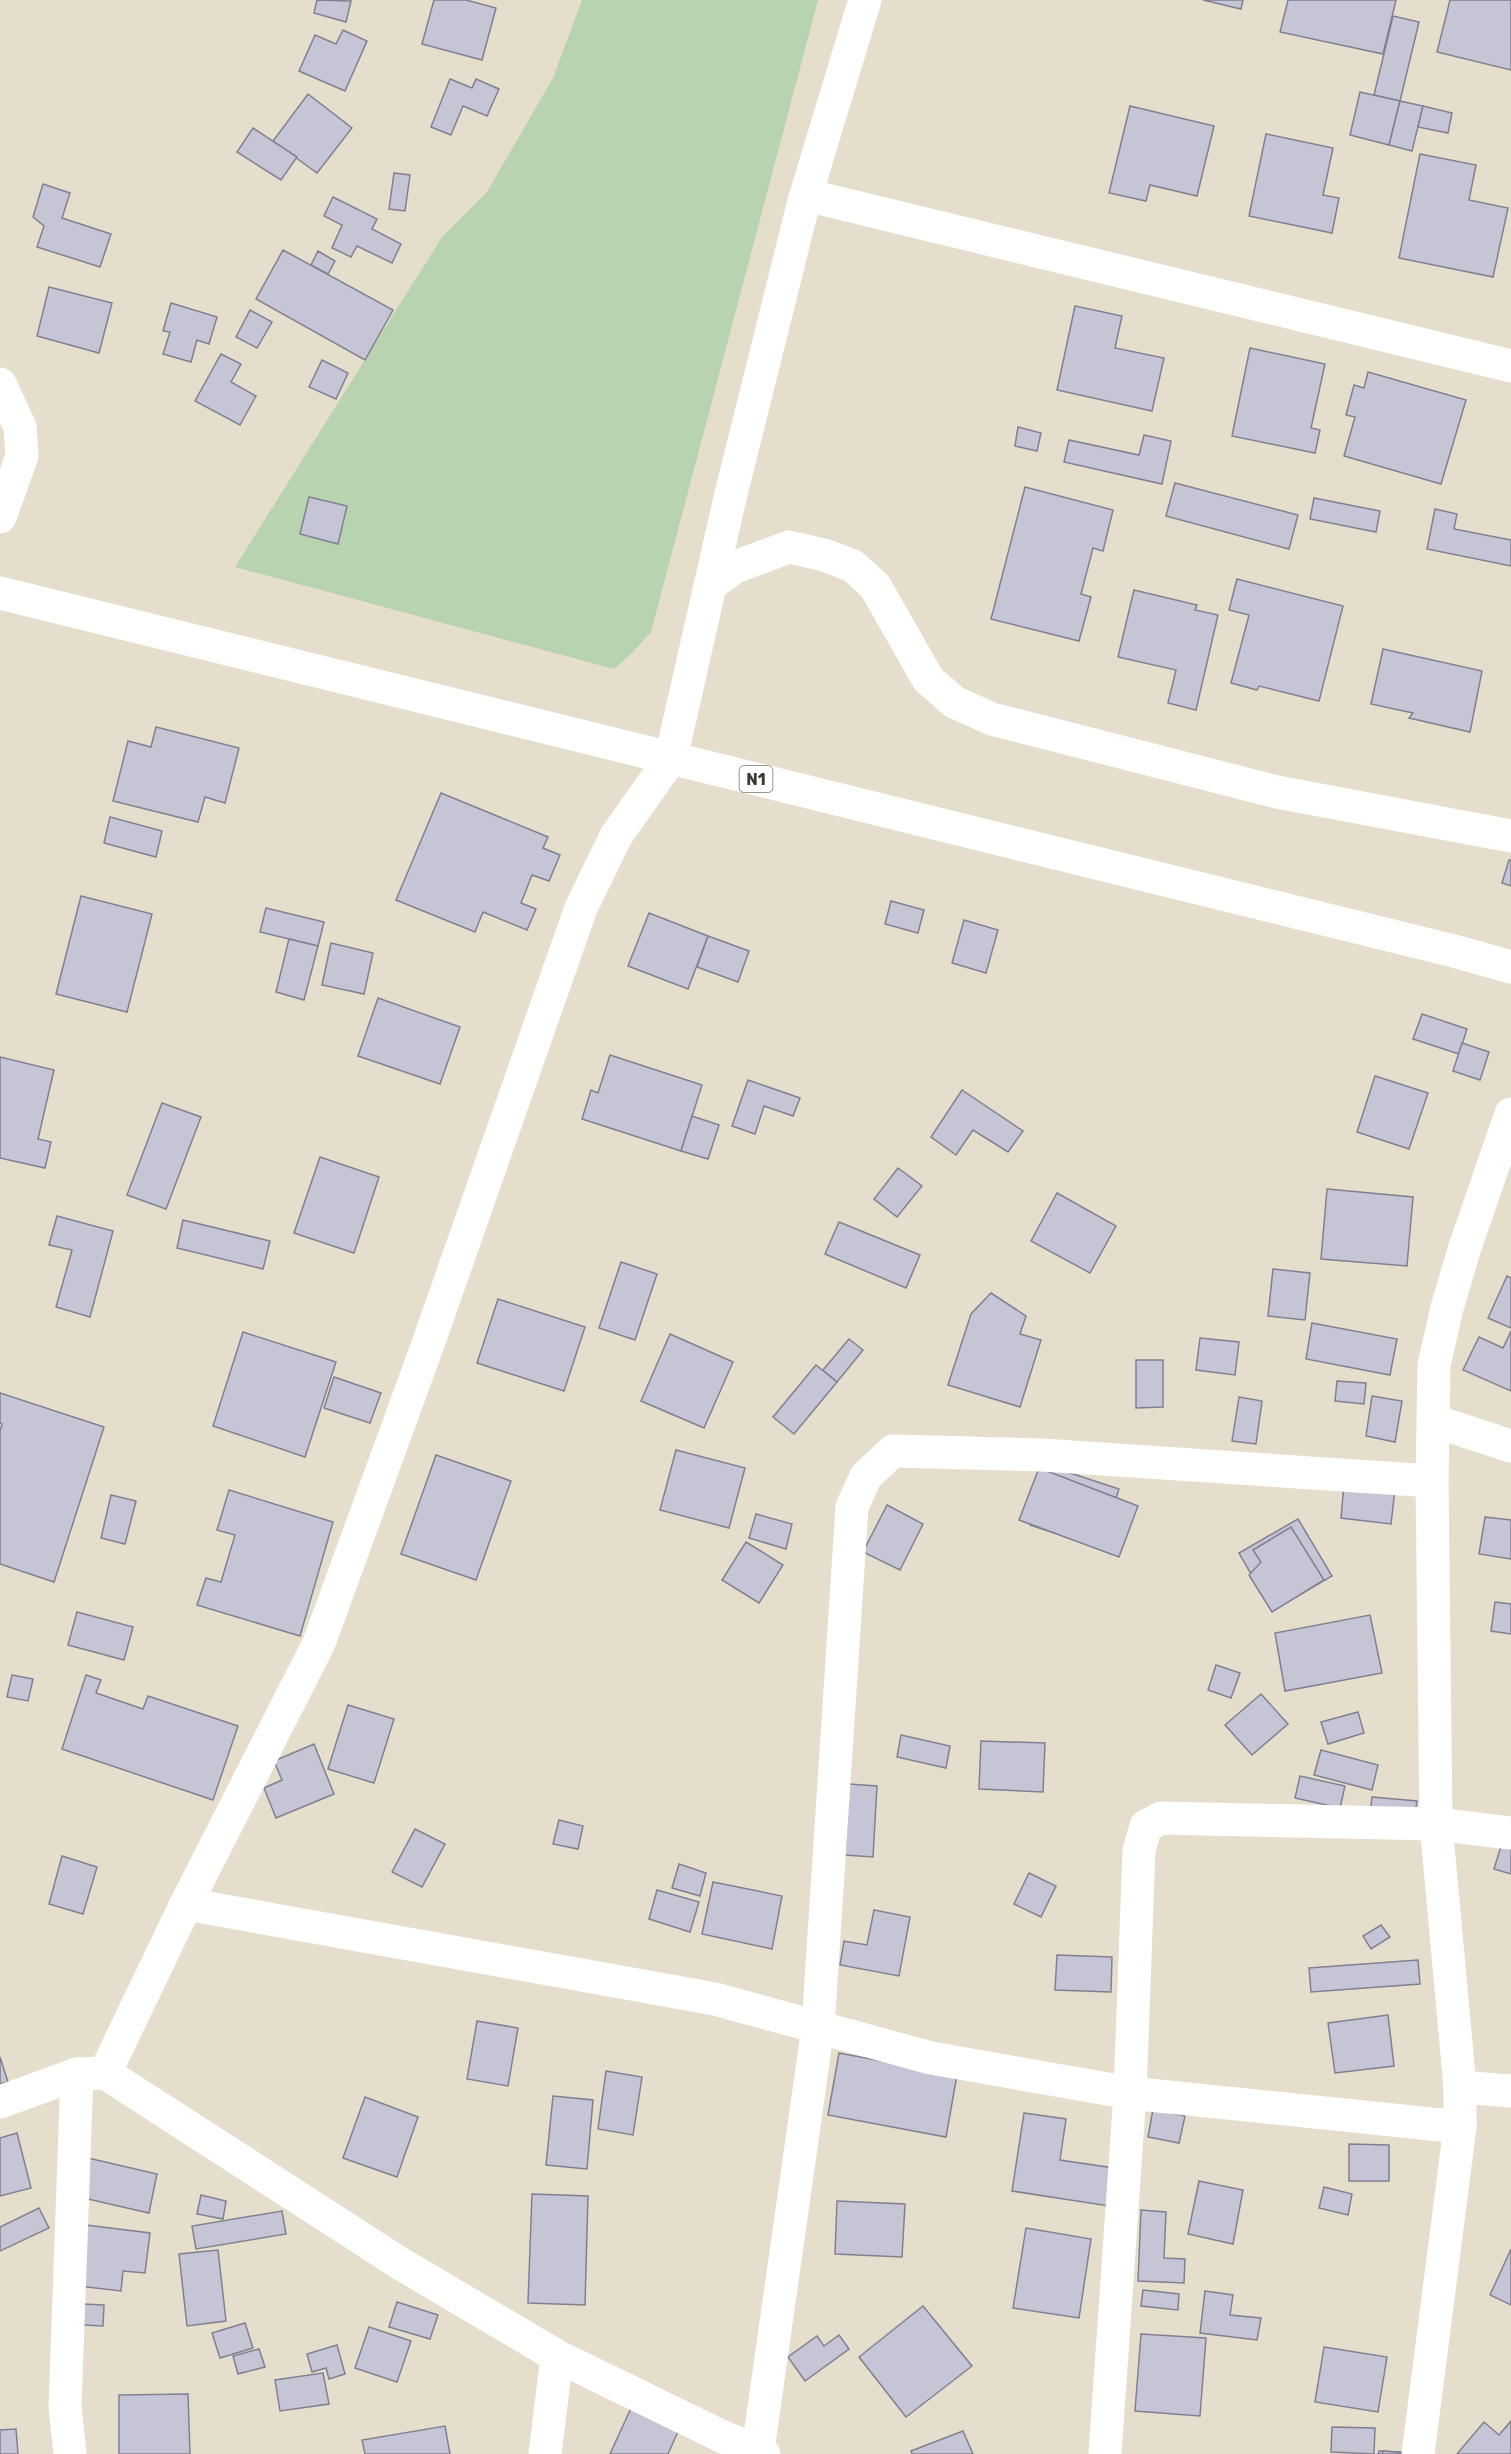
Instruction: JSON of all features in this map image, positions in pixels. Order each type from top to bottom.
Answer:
[{"type":"main road","points":[[70,2454],[65,2407],[91,2073],[186,1905],[318,1643],[436,1321],[581,908],[616,836],[671,758],[710,585],[806,195],[865,0]]},
{"type":"main road","points":[[806,195],[1511,366]]},
{"type":"main road","points":[[0,384],[20,427],[22,456],[0,517]]},
{"type":"main road","points":[[710,585],[735,567],[789,547],[824,555],[853,566],[875,586],[928,679],[954,702],[992,719],[1277,792],[1511,836]]},
{"type":"main road","name":"N1","points":[[0,592],[1511,967]]},
{"type":"main road","points":[[1418,2454],[1460,2127],[1460,2087],[1436,1824],[1432,1481],[1434,1365],[1447,1308],[1464,1250],[1511,1114]]},
{"type":"main road","points":[[1434,1421],[1511,1446]]},
{"type":"main road","points":[[0,2102],[91,2073],[400,2264],[557,2356],[721,2436],[761,2452],[818,2027],[852,1507],[866,1476],[893,1451],[1042,1455],[1432,1481]]},
{"type":"main road","points":[[1105,2454],[1130,2093],[1139,1850],[1146,1826],[1161,1818],[1436,1824],[1511,1833]]},
{"type":"main road","points":[[186,1905],[715,1999],[931,2058],[1130,2093],[1460,2127]]},
{"type":"main road","points":[[1460,2087],[1511,2091]]},
{"type":"main road","points":[[545,2454],[557,2356]]},
{"type":"green space","points":[[582,0],[818,0],[651,632],[614,669],[235,567],[442,237],[487,192],[553,78]]},
{"type":"building","points":[[317,0],[351,1],[346,22],[314,13]]},
{"type":"building","points":[[434,0],[466,0],[496,8],[482,60],[422,44]]},
{"type":"building","points":[[1203,0],[1243,0],[1241,9]]},
{"type":"building","points":[[1288,0],[1396,0],[1383,54],[1280,32]]},
{"type":"building","points":[[1450,0],[1511,0],[1511,70],[1437,52]]},
{"type":"building","points":[[1393,16],[1419,22],[1400,101],[1374,95]]},
{"type":"building","points":[[343,30],[367,41],[345,91],[299,71],[315,35],[336,44]]},
{"type":"building","points":[[450,79],[472,88],[476,79],[499,89],[487,116],[463,106],[451,135],[431,127]]},
{"type":"building","points":[[1360,92],[1400,101],[1389,145],[1350,135]]},
{"type":"building","points":[[308,94],[352,128],[317,173],[273,141]]},
{"type":"building","points":[[1400,101],[1423,106],[1412,151],[1389,145]]},
{"type":"building","points":[[1130,106],[1214,126],[1197,196],[1150,185],[1146,201],[1109,193]]},
{"type":"building","points":[[1423,106],[1452,113],[1448,133],[1418,127]]},
{"type":"building","points":[[253,128],[297,157],[281,180],[237,152]]},
{"type":"building","points":[[1266,134],[1333,148],[1323,195],[1339,198],[1332,233],[1249,216]]},
{"type":"building","points":[[1420,154],[1476,165],[1469,200],[1508,208],[1493,277],[1399,258]]},
{"type":"building","points":[[394,173],[410,175],[405,211],[389,209]]},
{"type":"building","points":[[43,184],[70,193],[62,218],[111,234],[100,267],[37,247],[44,226],[33,217]]},
{"type":"building","points":[[333,197],[377,219],[372,229],[401,244],[392,263],[357,246],[351,257],[332,248],[342,225],[324,216]]},
{"type":"building","points":[[283,250],[393,310],[365,360],[256,299]]},
{"type":"building","points":[[318,251],[335,261],[328,274],[311,265]]},
{"type":"building","points":[[49,287],[112,303],[99,353],[37,336]]},
{"type":"building","points":[[171,303],[217,317],[209,344],[197,340],[191,362],[163,354],[170,332],[163,331]]},
{"type":"building","points":[[1075,306],[1122,316],[1115,348],[1164,358],[1152,411],[1057,390]]},
{"type":"building","points":[[250,310],[272,322],[257,348],[236,337]]},
{"type":"building","points":[[1250,348],[1325,364],[1311,428],[1320,430],[1315,453],[1232,436]]},
{"type":"building","points":[[221,354],[241,364],[231,382],[256,396],[240,425],[195,401]]},
{"type":"building","points":[[322,360],[348,373],[336,399],[309,387]]},
{"type":"building","points":[[1368,372],[1466,400],[1441,484],[1344,456],[1355,417],[1346,415],[1354,385],[1364,388]]},
{"type":"building","points":[[1018,427],[1041,433],[1037,451],[1015,446]]},
{"type":"building","points":[[1144,435],[1171,441],[1162,484],[1064,462],[1069,440],[1139,455]]},
{"type":"building","points":[[1175,483],[1298,515],[1289,549],[1166,516]]},
{"type":"building","points":[[1025,487],[1113,510],[1103,551],[1093,548],[1081,594],[1091,597],[1079,641],[991,619]]},
{"type":"building","points":[[309,497],[347,506],[338,544],[300,534]]},
{"type":"building","points":[[1314,498],[1380,511],[1376,532],[1310,519]]},
{"type":"building","points":[[1435,509],[1457,514],[1454,529],[1511,540],[1511,566],[1427,549]]},
{"type":"building","points":[[1237,579],[1343,606],[1319,701],[1259,686],[1257,690],[1231,683],[1249,615],[1229,610]]},
{"type":"building","points":[[1134,590],[1197,605],[1195,610],[1218,615],[1196,710],[1168,703],[1176,670],[1118,657]]},
{"type":"building","points":[[1383,649],[1482,671],[1470,732],[1409,718],[1413,713],[1371,704]]},
{"type":"building","points":[[156,727],[239,748],[225,803],[205,797],[198,822],[113,801],[128,741],[151,747]]},
{"type":"building","points":[[441,793],[548,837],[543,848],[560,855],[549,881],[532,875],[521,903],[536,909],[527,930],[483,912],[475,932],[396,900]]},
{"type":"building","points":[[110,817],[162,831],[156,857],[104,843]]},
{"type":"building","points":[[1509,860],[1511,860],[1511,886],[1502,883]]},
{"type":"building","points":[[81,896],[152,914],[127,1012],[56,994]]},
{"type":"building","points":[[891,901],[924,910],[918,933],[885,924]]},
{"type":"building","points":[[266,908],[324,922],[318,946],[260,932]]},
{"type":"building","points":[[649,913],[708,936],[688,989],[628,966]]},
{"type":"building","points":[[964,920],[998,930],[986,973],[952,963]]},
{"type":"building","points":[[708,936],[749,951],[738,982],[697,967]]},
{"type":"building","points":[[289,939],[318,946],[304,1000],[276,992]]},
{"type":"building","points":[[331,943],[373,953],[364,994],[322,985]]},
{"type":"building","points":[[378,998],[460,1027],[440,1084],[358,1056]]},
{"type":"building","points":[[1422,1014],[1467,1029],[1459,1054],[1413,1039]]},
{"type":"building","points":[[1462,1043],[1489,1052],[1480,1080],[1453,1071]]},
{"type":"building","points":[[610,1055],[702,1085],[681,1151],[582,1119],[591,1090],[598,1093]]},
{"type":"building","points":[[0,1057],[54,1070],[38,1139],[51,1142],[45,1168],[0,1158]]},
{"type":"building","points":[[1375,1076],[1428,1093],[1409,1149],[1357,1132]]},
{"type":"building","points":[[748,1080],[800,1098],[793,1116],[764,1106],[755,1134],[732,1126]]},
{"type":"building","points":[[962,1090],[1023,1131],[1008,1152],[973,1130],[956,1155],[931,1137]]},
{"type":"building","points":[[162,1103],[201,1117],[166,1209],[127,1195]]},
{"type":"building","points":[[692,1116],[719,1125],[708,1159],[681,1151]]},
{"type":"building","points":[[320,1157],[379,1177],[354,1253],[294,1233]]},
{"type":"building","points":[[898,1168],[922,1186],[897,1217],[874,1199]]},
{"type":"building","points":[[1327,1189],[1413,1197],[1407,1266],[1321,1259]]},
{"type":"building","points":[[1057,1193],[1116,1226],[1090,1273],[1031,1241]]},
{"type":"building","points":[[57,1216],[113,1231],[90,1317],[56,1307],[72,1250],[49,1245]]},
{"type":"building","points":[[183,1220],[270,1241],[263,1269],[177,1248]]},
{"type":"building","points":[[839,1222],[920,1255],[906,1288],[825,1254]]},
{"type":"building","points":[[621,1262],[657,1274],[635,1340],[599,1328]]},
{"type":"building","points":[[1273,1269],[1310,1273],[1305,1320],[1268,1316]]},
{"type":"building","points":[[1507,1276],[1511,1278],[1511,1328],[1488,1318]]},
{"type":"building","points":[[991,1293],[1026,1316],[1020,1334],[1041,1340],[1020,1407],[948,1385],[971,1314]]},
{"type":"building","points":[[498,1299],[585,1327],[564,1391],[477,1363]]},
{"type":"building","points":[[1312,1323],[1397,1339],[1390,1375],[1306,1359]]},
{"type":"building","points":[[1511,1331],[1511,1391],[1463,1370],[1479,1337],[1503,1348]]},
{"type":"building","points":[[243,1332],[336,1362],[305,1457],[213,1426]]},
{"type":"building","points":[[670,1334],[733,1362],[704,1428],[641,1401]]},
{"type":"building","points":[[1200,1338],[1239,1342],[1235,1375],[1196,1370]]},
{"type":"building","points":[[849,1339],[863,1350],[837,1382],[823,1370]]},
{"type":"building","points":[[1136,1360],[1163,1360],[1163,1407],[1136,1408]]},
{"type":"building","points":[[816,1365],[837,1382],[794,1434],[773,1417]]},
{"type":"building","points":[[334,1377],[381,1393],[370,1423],[324,1408]]},
{"type":"building","points":[[1337,1381],[1366,1383],[1364,1404],[1335,1401]]},
{"type":"building","points":[[0,1393],[104,1427],[54,1582],[0,1564],[0,1431],[2,1424],[0,1423]]},
{"type":"building","points":[[1372,1396],[1402,1401],[1395,1442],[1366,1436]]},
{"type":"building","points":[[1239,1397],[1262,1401],[1256,1444],[1232,1441]]},
{"type":"building","points":[[676,1450],[745,1468],[729,1528],[660,1510]]},
{"type":"building","points":[[436,1455],[511,1481],[476,1580],[401,1554]]},
{"type":"building","points":[[1049,1466],[1119,1489],[1100,1548],[1030,1525]]},
{"type":"building","points":[[1039,1468],[1138,1506],[1119,1557],[1019,1520]]},
{"type":"building","points":[[1344,1483],[1395,1489],[1391,1524],[1341,1518]]},
{"type":"building","points":[[229,1490],[333,1522],[300,1636],[197,1605],[206,1578],[221,1582],[235,1535],[217,1530]]},
{"type":"building","points":[[111,1495],[136,1501],[125,1544],[101,1538]]},
{"type":"building","points":[[887,1505],[923,1524],[900,1570],[863,1552]]},
{"type":"building","points":[[756,1514],[792,1524],[786,1549],[749,1538]]},
{"type":"building","points":[[1485,1517],[1511,1520],[1511,1559],[1479,1554]]},
{"type":"building","points":[[1298,1519],[1332,1576],[1272,1611],[1239,1553]]},
{"type":"building","points":[[1291,1527],[1324,1580],[1272,1612],[1249,1575],[1261,1562],[1253,1550]]},
{"type":"building","points":[[746,1542],[783,1565],[759,1603],[722,1580]]},
{"type":"building","points":[[1495,1602],[1511,1604],[1511,1634],[1491,1631]]},
{"type":"building","points":[[77,1612],[133,1627],[124,1660],[68,1645]]},
{"type":"building","points":[[1370,1615],[1382,1673],[1285,1691],[1275,1633]]},
{"type":"building","points":[[1216,1665],[1240,1673],[1231,1698],[1208,1690]]},
{"type":"building","points":[[12,1675],[33,1679],[28,1701],[7,1697]]},
{"type":"building","points":[[86,1675],[101,1680],[96,1693],[143,1709],[148,1696],[238,1726],[213,1800],[62,1749]]},
{"type":"building","points":[[1261,1694],[1288,1724],[1252,1755],[1225,1725]]},
{"type":"building","points":[[348,1705],[394,1719],[374,1783],[328,1769]]},
{"type":"building","points":[[1358,1712],[1364,1733],[1328,1744],[1321,1722]]},
{"type":"building","points":[[901,1735],[950,1746],[946,1768],[897,1757]]},
{"type":"building","points":[[981,1741],[1045,1743],[1043,1792],[979,1789]]},
{"type":"building","points":[[314,1744],[334,1794],[276,1818],[264,1788],[282,1780],[274,1761]]},
{"type":"building","points":[[1321,1750],[1378,1765],[1372,1790],[1314,1775]]},
{"type":"building","points":[[1300,1776],[1345,1786],[1340,1808],[1295,1798]]},
{"type":"building","points":[[849,1784],[877,1786],[873,1857],[845,1855]]},
{"type":"building","points":[[1372,1797],[1417,1801],[1414,1819],[1370,1814]]},
{"type":"building","points":[[559,1820],[583,1826],[578,1849],[553,1844]]},
{"type":"building","points":[[415,1829],[445,1844],[422,1887],[392,1872]]},
{"type":"building","points":[[1502,1843],[1511,1846],[1511,1874],[1494,1869]]},
{"type":"building","points":[[62,1856],[97,1867],[83,1914],[49,1904]]},
{"type":"building","points":[[679,1864],[706,1873],[700,1896],[672,1888]]},
{"type":"building","points":[[1029,1873],[1056,1886],[1041,1917],[1014,1904]]},
{"type":"building","points":[[713,1882],[782,1896],[772,1949],[702,1934]]},
{"type":"building","points":[[657,1890],[699,1902],[690,1932],[649,1919]]},
{"type":"building","points":[[874,1910],[910,1917],[899,1976],[840,1965],[844,1941],[867,1945]]},
{"type":"building","points":[[1381,1925],[1390,1937],[1371,1949],[1363,1936]]},
{"type":"building","points":[[1057,1955],[1112,1957],[1111,1992],[1055,1990]]},
{"type":"building","points":[[1418,1960],[1420,1984],[1311,1992],[1309,1968]]},
{"type":"building","points":[[1388,2015],[1394,2066],[1335,2073],[1328,2023]]},
{"type":"building","points":[[477,2021],[518,2028],[508,2086],[467,2079]]},
{"type":"building","points":[[839,2053],[957,2075],[946,2137],[828,2115]]},
{"type":"building","points":[[0,2057],[8,2082],[0,2084]]},
{"type":"building","points":[[606,2071],[642,2077],[633,2135],[598,2129]]},
{"type":"building","points":[[553,2096],[593,2100],[587,2169],[546,2165]]},
{"type":"building","points":[[365,2097],[418,2117],[397,2177],[343,2158]]},
{"type":"building","points":[[1153,2109],[1185,2116],[1179,2143],[1148,2137]]},
{"type":"building","points":[[1024,2113],[1066,2119],[1060,2160],[1114,2168],[1109,2206],[1012,2191]]},
{"type":"building","points":[[17,2133],[31,2188],[0,2196],[0,2138]]},
{"type":"building","points":[[1349,2144],[1389,2145],[1389,2181],[1349,2181]]},
{"type":"building","points":[[88,2158],[157,2174],[149,2213],[79,2197]]},
{"type":"building","points":[[1199,2181],[1243,2190],[1233,2244],[1188,2234]]},
{"type":"building","points":[[1324,2187],[1352,2194],[1348,2215],[1319,2208]]},
{"type":"building","points":[[532,2194],[588,2196],[585,2305],[528,2303]]},
{"type":"building","points":[[201,2195],[226,2201],[223,2219],[197,2214]]},
{"type":"building","points":[[837,2201],[905,2204],[902,2257],[835,2254]]},
{"type":"building","points":[[39,2208],[49,2228],[0,2251],[0,2227]]},
{"type":"building","points":[[1141,2210],[1166,2212],[1164,2258],[1185,2259],[1184,2283],[1138,2281]]},
{"type":"building","points":[[282,2211],[286,2234],[196,2249],[192,2226]]},
{"type":"building","points":[[86,2225],[150,2233],[145,2273],[123,2271],[121,2291],[79,2286]]},
{"type":"building","points":[[1026,2228],[1091,2239],[1079,2318],[1013,2308]]},
{"type":"building","points":[[1511,2249],[1511,2305],[1490,2295]]},
{"type":"building","points":[[218,2250],[226,2321],[187,2326],[179,2254]]},
{"type":"building","points":[[1143,2290],[1179,2294],[1178,2310],[1141,2306]]},
{"type":"building","points":[[1205,2291],[1233,2295],[1230,2315],[1261,2318],[1257,2340],[1200,2333]]},
{"type":"building","points":[[397,2302],[438,2315],[430,2339],[389,2327]]},
{"type":"building","points":[[83,2304],[104,2305],[103,2326],[83,2325]]},
{"type":"building","points":[[923,2306],[972,2366],[906,2417],[859,2357]]},
{"type":"building","points":[[245,2323],[253,2348],[220,2358],[212,2333]]},
{"type":"building","points":[[369,2327],[411,2341],[397,2382],[355,2368]]},
{"type":"building","points":[[1141,2334],[1206,2338],[1200,2416],[1135,2411]]},
{"type":"building","points":[[839,2335],[849,2349],[805,2381],[788,2357],[817,2336],[824,2346]]},
{"type":"building","points":[[337,2345],[345,2374],[329,2379],[326,2368],[312,2372],[307,2354]]},
{"type":"building","points":[[1324,2347],[1387,2357],[1378,2412],[1315,2402]]},
{"type":"building","points":[[259,2349],[265,2367],[238,2374],[233,2356]]},
{"type":"building","points":[[323,2373],[329,2404],[280,2411],[275,2380]]},
{"type":"building","points":[[188,2394],[190,2454],[119,2454],[119,2395]]},
{"type":"building","points":[[632,2406],[680,2427],[668,2454],[610,2454]]},
{"type":"building","points":[[1511,2421],[1511,2454],[1457,2454],[1484,2422],[1499,2435]]},
{"type":"building","points":[[445,2426],[450,2454],[365,2454],[362,2440]]},
{"type":"building","points":[[1332,2427],[1375,2428],[1374,2454],[1331,2452]]},
{"type":"building","points":[[16,2429],[18,2454],[0,2454],[0,2430]]},
{"type":"building","points":[[963,2431],[973,2454],[912,2454],[911,2451]]},
{"type":"building","points":[[1379,2451],[1401,2452],[1401,2454],[1378,2454]]},
{"type":"building","points":[[1383,2451],[1407,2453],[1383,2454]]}]
